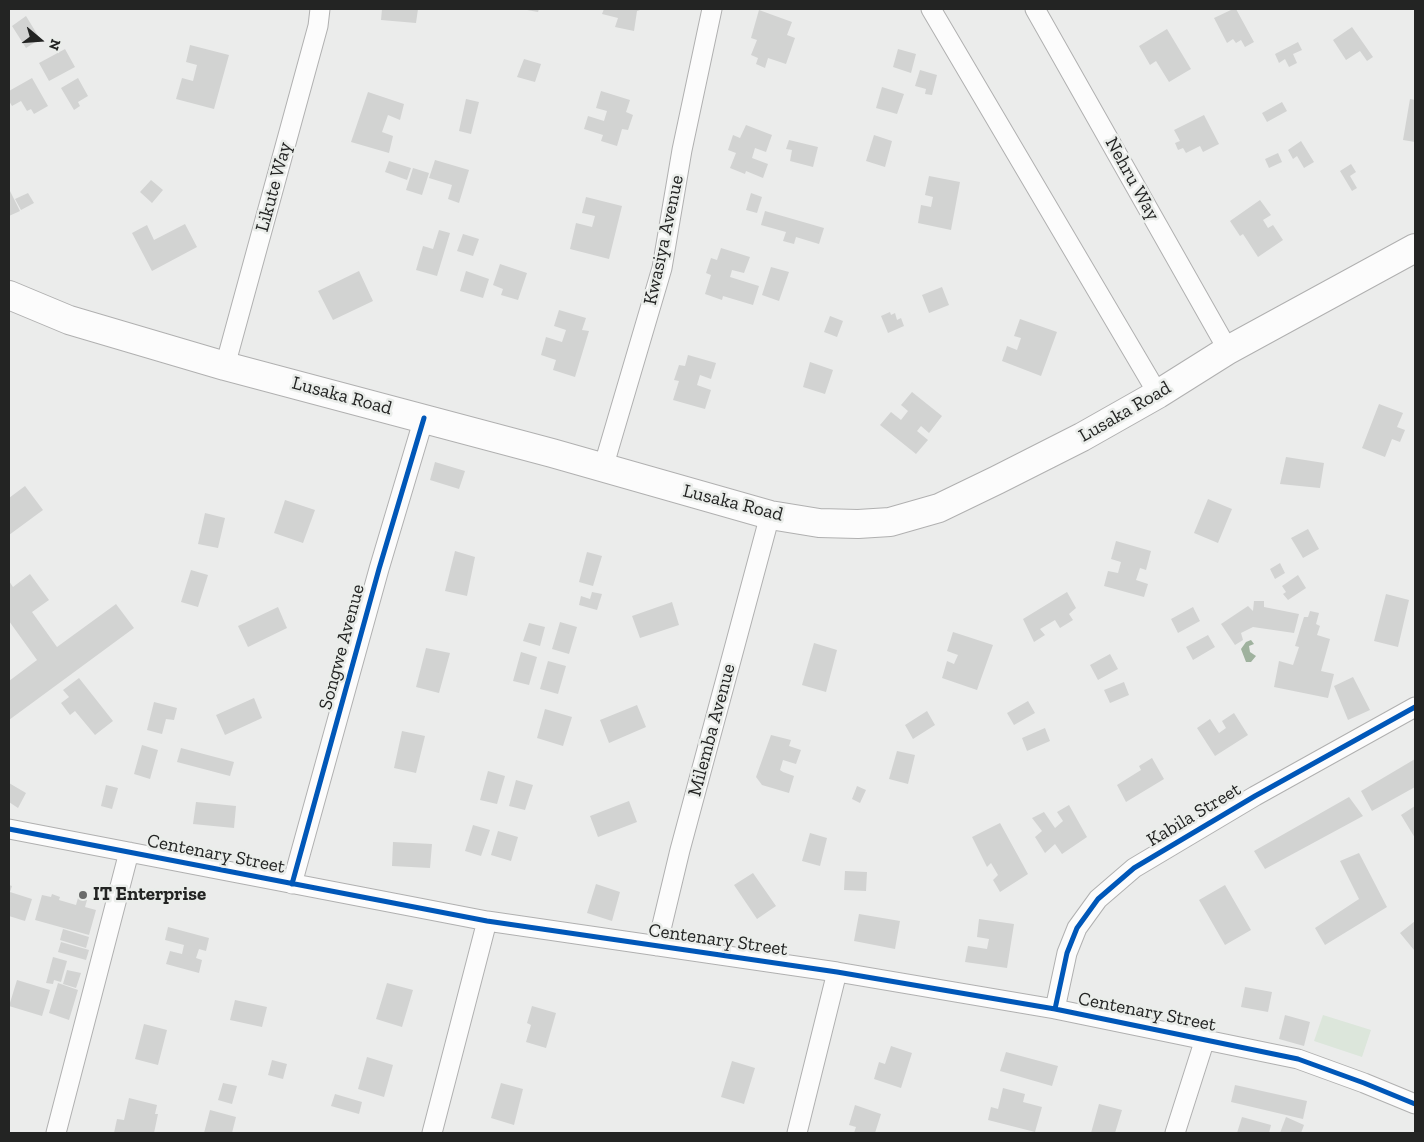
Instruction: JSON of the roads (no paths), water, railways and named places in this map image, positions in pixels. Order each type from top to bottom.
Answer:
[{"type":"highway","name":"Lusaka Road","points":[[9,295],[69,320],[225,366],[424,418],[770,515],[819,523],[858,524],[890,522],[939,508],[1082,437],[1158,394],[1228,350],[1415,248]]},
{"type":"street","name":"Likute Way","points":[[225,366],[315,35],[320,9]]},
{"type":"street","name":"Kwasiya Avenue","points":[[603,468],[662,268],[682,150],[712,9]]},
{"type":"street","points":[[931,9],[1158,394]]},
{"type":"street","name":"Nehru Way","points":[[1035,9],[1228,350]]},
{"type":"street","name":"Songwe Avenue","points":[[292,884],[379,569],[424,418]]},
{"type":"street","name":"Milemba Avenue","points":[[657,946],[680,850],[770,515]]},
{"type":"street","name":"Kabila Street","points":[[1055,1009],[1067,953],[1077,928],[1098,899],[1134,868],[1255,796],[1415,707]]},
{"type":"street","name":"Centenary Street","points":[[9,829],[487,921],[837,972],[1055,1009],[1298,1059],[1415,1104]]},
{"type":"street","points":[[56,1133],[129,852]]},
{"type":"street","points":[[432,1133],[487,921]]},
{"type":"street","points":[[797,1133],[837,972]]},
{"type":"street","points":[[1175,1133],[1205,1039]]},
{"type":"place","name":"IT Enterprise","points":[[83,895]]}]
